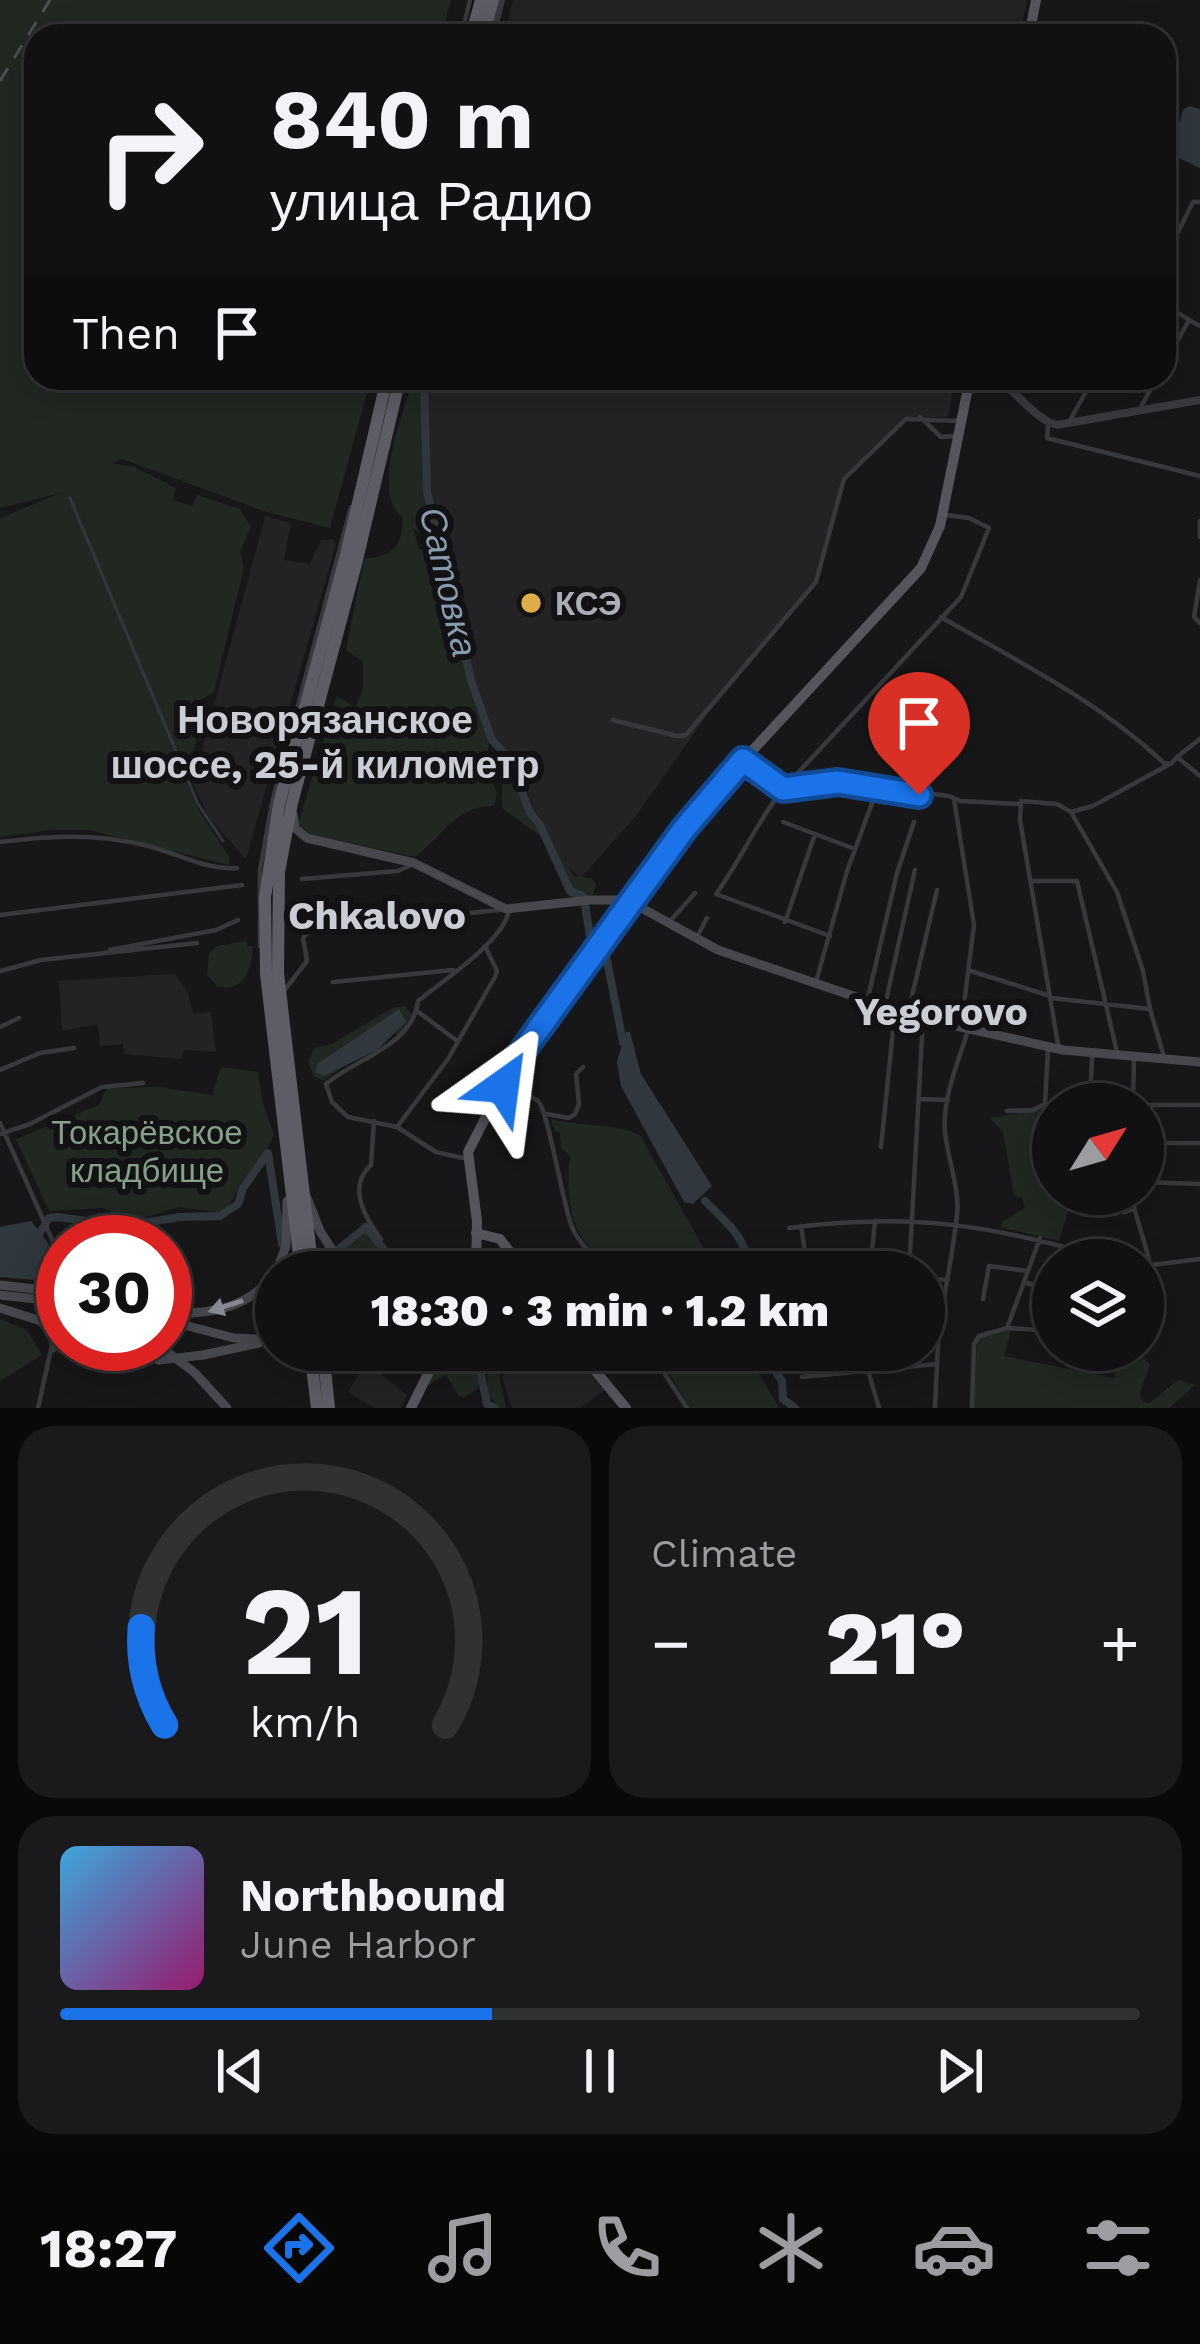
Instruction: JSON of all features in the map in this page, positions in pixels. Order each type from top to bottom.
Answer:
[{"type":"highway","points":[[298,1251],[266,974],[265,897],[274,825],[384,390]]},
{"type":"highway","points":[[310,1251],[281,997],[281,849],[397,390]]},
{"type":"highway","points":[[313,1371],[317,1408]]},
{"type":"highway","points":[[325,1371],[329,1408]]},
{"type":"main road","points":[[511,1251],[477,1227],[463,1158],[470,1132],[510,1061],[700,801],[918,566],[937,525],[965,390]]},
{"type":"main road","points":[[478,1251],[468,1152],[500,1085],[684,829],[915,577],[943,514],[954,430]]},
{"type":"main road","points":[[292,803],[298,832],[414,862],[507,909],[628,901],[696,940],[907,1015],[1054,1048],[1200,1062]]},
{"type":"main road","points":[[284,1251],[288,1171]]},
{"type":"main road","points":[[303,1189],[333,1251]]},
{"type":"main road","points":[[479,1251],[497,1238]]},
{"type":"main road","points":[[0,1285],[36,1289]]},
{"type":"main road","points":[[192,1314],[226,1308],[255,1294]]},
{"type":"main road","points":[[0,1295],[36,1299]]},
{"type":"main road","points":[[3,1309],[36,1319]]},
{"type":"main road","points":[[192,1325],[255,1339]]},
{"type":"main road","points":[[192,1356],[255,1344]]},
{"type":"main road","points":[[192,1371],[227,1408]]},
{"type":"main road","points":[[411,1408],[430,1371]]},
{"type":"main road","points":[[595,1371],[626,1408]]},
{"type":"street","points":[[1176,236],[1198,201]]},
{"type":"street","points":[[1176,312],[1199,324]]},
{"type":"street","points":[[1176,343],[1189,320]]},
{"type":"street","points":[[1011,390],[1046,422],[1066,426],[1200,400]]},
{"type":"street","points":[[1066,426],[1087,390]]},
{"type":"street","points":[[1138,411],[1149,390]]},
{"type":"street","points":[[920,417],[932,431]]},
{"type":"street","points":[[613,720],[686,735],[816,582],[844,478],[903,422],[935,417],[954,430]]},
{"type":"street","points":[[932,431],[935,417]]},
{"type":"street","points":[[1046,422],[1047,438],[1200,476]]},
{"type":"street","points":[[932,431],[954,430]]},
{"type":"street","points":[[830,936],[716,895],[743,857],[757,821],[783,789],[966,590],[989,528],[969,518],[943,514]]},
{"type":"street","points":[[1200,521],[1200,537]]},
{"type":"street","points":[[1200,580],[1194,617],[1200,623]]},
{"type":"street","points":[[941,617],[1076,694],[1168,765]]},
{"type":"street","points":[[1071,812],[1093,806],[1168,765],[1200,740]]},
{"type":"street","points":[[1178,756],[1200,776]]},
{"type":"street","points":[[743,760],[783,789],[838,782],[954,800],[1057,804],[1071,812],[1117,892],[1165,1060]]},
{"type":"street","points":[[814,984],[878,787]]},
{"type":"street","points":[[945,1289],[956,1199],[945,1131],[964,1029],[974,925],[954,800]]},
{"type":"street","points":[[1006,1112],[1033,1111],[1046,1104],[1054,1048],[1051,997],[1021,803]]},
{"type":"street","points":[[783,822],[855,849]]},
{"type":"street","points":[[867,1002],[897,873],[914,823]]},
{"type":"street","points":[[785,922],[815,834]]},
{"type":"street","points":[[0,842],[89,835],[151,846],[209,866],[237,868]]},
{"type":"street","points":[[302,879],[398,871],[414,862]]},
{"type":"street","points":[[881,1147],[890,1009],[915,870]]},
{"type":"street","points":[[1031,881],[1077,881],[1118,1056]]},
{"type":"street","points":[[0,915],[242,885]]},
{"type":"street","points":[[907,1015],[937,890]]},
{"type":"street","points":[[668,925],[695,893]]},
{"type":"street","points":[[281,997],[307,961],[303,938],[311,929],[507,909],[507,922],[485,946],[416,1004],[417,1010],[458,1041]]},
{"type":"street","points":[[696,940],[707,918]]},
{"type":"street","points":[[91,955],[216,930],[238,920]]},
{"type":"street","points":[[0,971],[41,960],[197,943]]},
{"type":"street","points":[[397,1126],[458,1041],[495,977],[485,946]]},
{"type":"street","points":[[333,982],[454,970]]},
{"type":"street","points":[[971,970],[1051,997],[1150,1009]]},
{"type":"street","points":[[417,1010],[395,1042],[356,1061],[326,1084],[339,1110],[349,1117],[397,1126],[436,1152],[463,1158]]},
{"type":"street","points":[[0,1027],[19,1018]]},
{"type":"street","points":[[911,1251],[922,1019]]},
{"type":"street","points":[[0,1070],[40,1053],[74,1048]]},
{"type":"street","points":[[1091,1083],[1092,1054]]},
{"type":"street","points":[[1133,1083],[1134,1058]]},
{"type":"street","points":[[547,1114],[569,1118],[575,1114],[579,1105],[576,1074],[583,1067]]},
{"type":"street","points":[[2,1133],[102,1088],[143,1083]]},
{"type":"street","points":[[500,1085],[538,1101],[547,1114],[550,1146],[573,1228],[586,1251]]},
{"type":"street","points":[[920,1100],[948,1100]]},
{"type":"street","points":[[1164,1105],[1200,1106]]},
{"type":"street","points":[[374,1121],[370,1166],[362,1172],[358,1186],[366,1214],[381,1239]]},
{"type":"street","points":[[0,1124],[40,1215]]},
{"type":"street","points":[[1164,1142],[1200,1143]]},
{"type":"street","points":[[1164,1183],[1200,1184]]},
{"type":"street","points":[[872,1251],[875,1221]]},
{"type":"street","points":[[789,1228],[875,1221],[955,1222],[1043,1239]]},
{"type":"street","points":[[802,1226],[805,1251]]},
{"type":"street","points":[[1007,1328],[1040,1238]]},
{"type":"street","points":[[1164,1264],[1200,1259]]},
{"type":"street","points":[[982,1299],[989,1266],[1027,1271]]},
{"type":"street","points":[[1024,1282],[1032,1284]]},
{"type":"street","points":[[3,1309],[36,1325]]},
{"type":"street","points":[[972,1408],[975,1340],[986,1331],[1032,1330]]},
{"type":"street","points":[[38,1408],[47,1371]]},
{"type":"street","points":[[663,1371],[686,1408]]},
{"type":"street","points":[[802,1378],[853,1371]]},
{"type":"street","points":[[868,1371],[879,1408]]},
{"type":"street","points":[[935,1408],[937,1371]]},
{"type":"shaded area","points":[[513,0],[1027,0],[1022,24],[507,24]]},
{"type":"shaded area","points":[[1189,106],[1200,109],[1200,168],[1176,157],[1183,110]]},
{"type":"shaded area","points":[[427,390],[953,390],[948,417],[908,417],[844,480],[816,582],[738,671],[635,817],[581,878],[564,863],[541,824],[515,761],[495,740],[471,668],[429,481]]},
{"type":"shaded area","points":[[265,516],[291,523],[284,560],[310,564],[321,540],[332,539],[336,544],[246,859],[210,819],[193,784]]},
{"type":"shaded area","points":[[175,974],[188,993],[193,1014],[211,1012],[216,1052],[184,1050],[181,1059],[124,1054],[123,1044],[100,1046],[98,1024],[62,1031],[59,981]]},
{"type":"shaded area","points":[[399,1009],[407,1021],[377,1050],[324,1076],[315,1072],[317,1064]]},
{"type":"shaded area","points":[[626,1032],[630,1032],[641,1074],[712,1186],[693,1204],[684,1202],[621,1086],[617,1061]]},
{"type":"shaded area","points":[[31,1221],[36,1227],[36,1280],[0,1277],[0,1227]]},
{"type":"shaded area","points":[[360,1371],[377,1371],[407,1395],[401,1408],[375,1408],[348,1392]]},
{"type":"shaded area","points":[[509,1371],[588,1371],[604,1390],[581,1408],[512,1408],[502,1376]]},
{"type":"green space","points":[[0,0],[451,0],[444,24],[24,24],[24,390],[368,390],[330,528],[267,512],[122,459],[112,463],[134,467],[176,488],[173,500],[192,506],[197,495],[240,509],[251,527],[240,552],[244,567],[214,692],[197,702],[196,742],[185,776],[229,865],[89,830],[0,837],[0,518],[61,493],[0,508]]},
{"type":"green space","points":[[409,390],[427,390],[429,481],[438,525],[429,540],[413,528],[419,549],[435,550],[441,558],[467,676],[489,736],[487,768],[497,794],[494,806],[459,817],[414,857],[311,834],[298,824],[337,696],[355,707],[363,690],[363,662],[346,650],[364,559],[389,552],[401,536],[402,517],[389,489],[397,431]]},
{"type":"green space","points":[[508,757],[546,834],[544,839],[502,808],[502,773]]},
{"type":"green space","points":[[549,840],[574,876],[591,878],[596,884],[593,895],[570,897],[546,846]]},
{"type":"green space","points":[[246,941],[253,946],[245,977],[234,986],[217,986],[207,975],[209,954],[217,946]]},
{"type":"green space","points":[[405,1006],[412,1015],[400,1034],[394,1034],[407,1020],[399,1009],[317,1064],[315,1072],[324,1076],[350,1062],[323,1081],[314,1076],[308,1062],[314,1048],[332,1044],[392,1008]]},
{"type":"green space","name":"Токарёвское кладбище","points":[[221,1067],[258,1072],[274,1135],[227,1209],[217,1212],[178,1207],[153,1215],[117,1215],[103,1208],[49,1211],[16,1139],[99,1105],[107,1088],[159,1087],[212,1095]]},
{"type":"green space","points":[[1032,1111],[1032,1215],[1067,1215],[1060,1239],[1000,1227],[1025,1208],[1022,1198],[1014,1196],[1003,1132],[990,1118]]},
{"type":"green space","points":[[551,1119],[640,1135],[705,1251],[596,1251],[580,1235],[572,1214],[570,1157],[561,1147],[560,1133]]},
{"type":"green space","points":[[366,1232],[382,1251],[345,1251]]},
{"type":"green space","points":[[0,1319],[27,1330],[36,1345],[36,1359],[0,1381]]},
{"type":"green space","points":[[1011,1330],[1004,1356],[1032,1362],[1032,1371],[1079,1371],[1114,1378],[1117,1371],[1148,1371],[1140,1393],[1143,1402],[1149,1403],[1178,1380],[1195,1385],[1169,1408],[974,1408],[977,1341],[989,1332]]},
{"type":"green space","points":[[434,1371],[483,1371],[477,1389],[465,1397],[459,1396],[446,1375],[427,1386]]},
{"type":"green space","points":[[503,1371],[499,1375],[506,1408],[499,1408],[488,1394],[487,1373]]},
{"type":"green space","points":[[668,1371],[758,1371],[779,1408],[690,1408]]},
{"type":"waterway","name":"Сатовка","points":[[424,390],[427,491],[471,680],[492,740],[510,759],[529,811],[570,891],[583,896]]},
{"type":"waterway","points":[[70,498],[198,804],[223,841]]},
{"type":"waterway","name":"Сатовка","points":[[585,905],[591,941]]},
{"type":"waterway","name":"Сатовка","points":[[605,950],[623,1042]]},
{"type":"waterway","points":[[192,1217],[220,1216],[238,1204],[243,1188],[268,1153],[282,1244]]},
{"type":"waterway","name":"Сатовка","points":[[705,1201],[729,1225],[745,1251]]},
{"type":"waterway","points":[[339,1249],[366,1227],[385,1251]]},
{"type":"waterway","points":[[480,1371],[487,1404],[495,1408]]},
{"type":"waterway","name":"Сатовка","points":[[779,1371],[783,1399],[795,1408]]},
{"type":"railway","points":[[35,24],[50,0]]},
{"type":"railway","points":[[0,81],[24,42]]},
{"type":"place","name":"КСЭ","points":[[531,603]]},
{"type":"district","name":"Новорязанское шоссе, 25-й километр","points":[[325,742]]},
{"type":"district","name":"Chkalovo","points":[[377,915]]},
{"type":"district","name":"Yegorovo","points":[[941,1011]]},
{"type":"route","points":[[503,1086],[513,1064],[669,848],[743,760],[783,789],[838,782],[919,795]]}]
